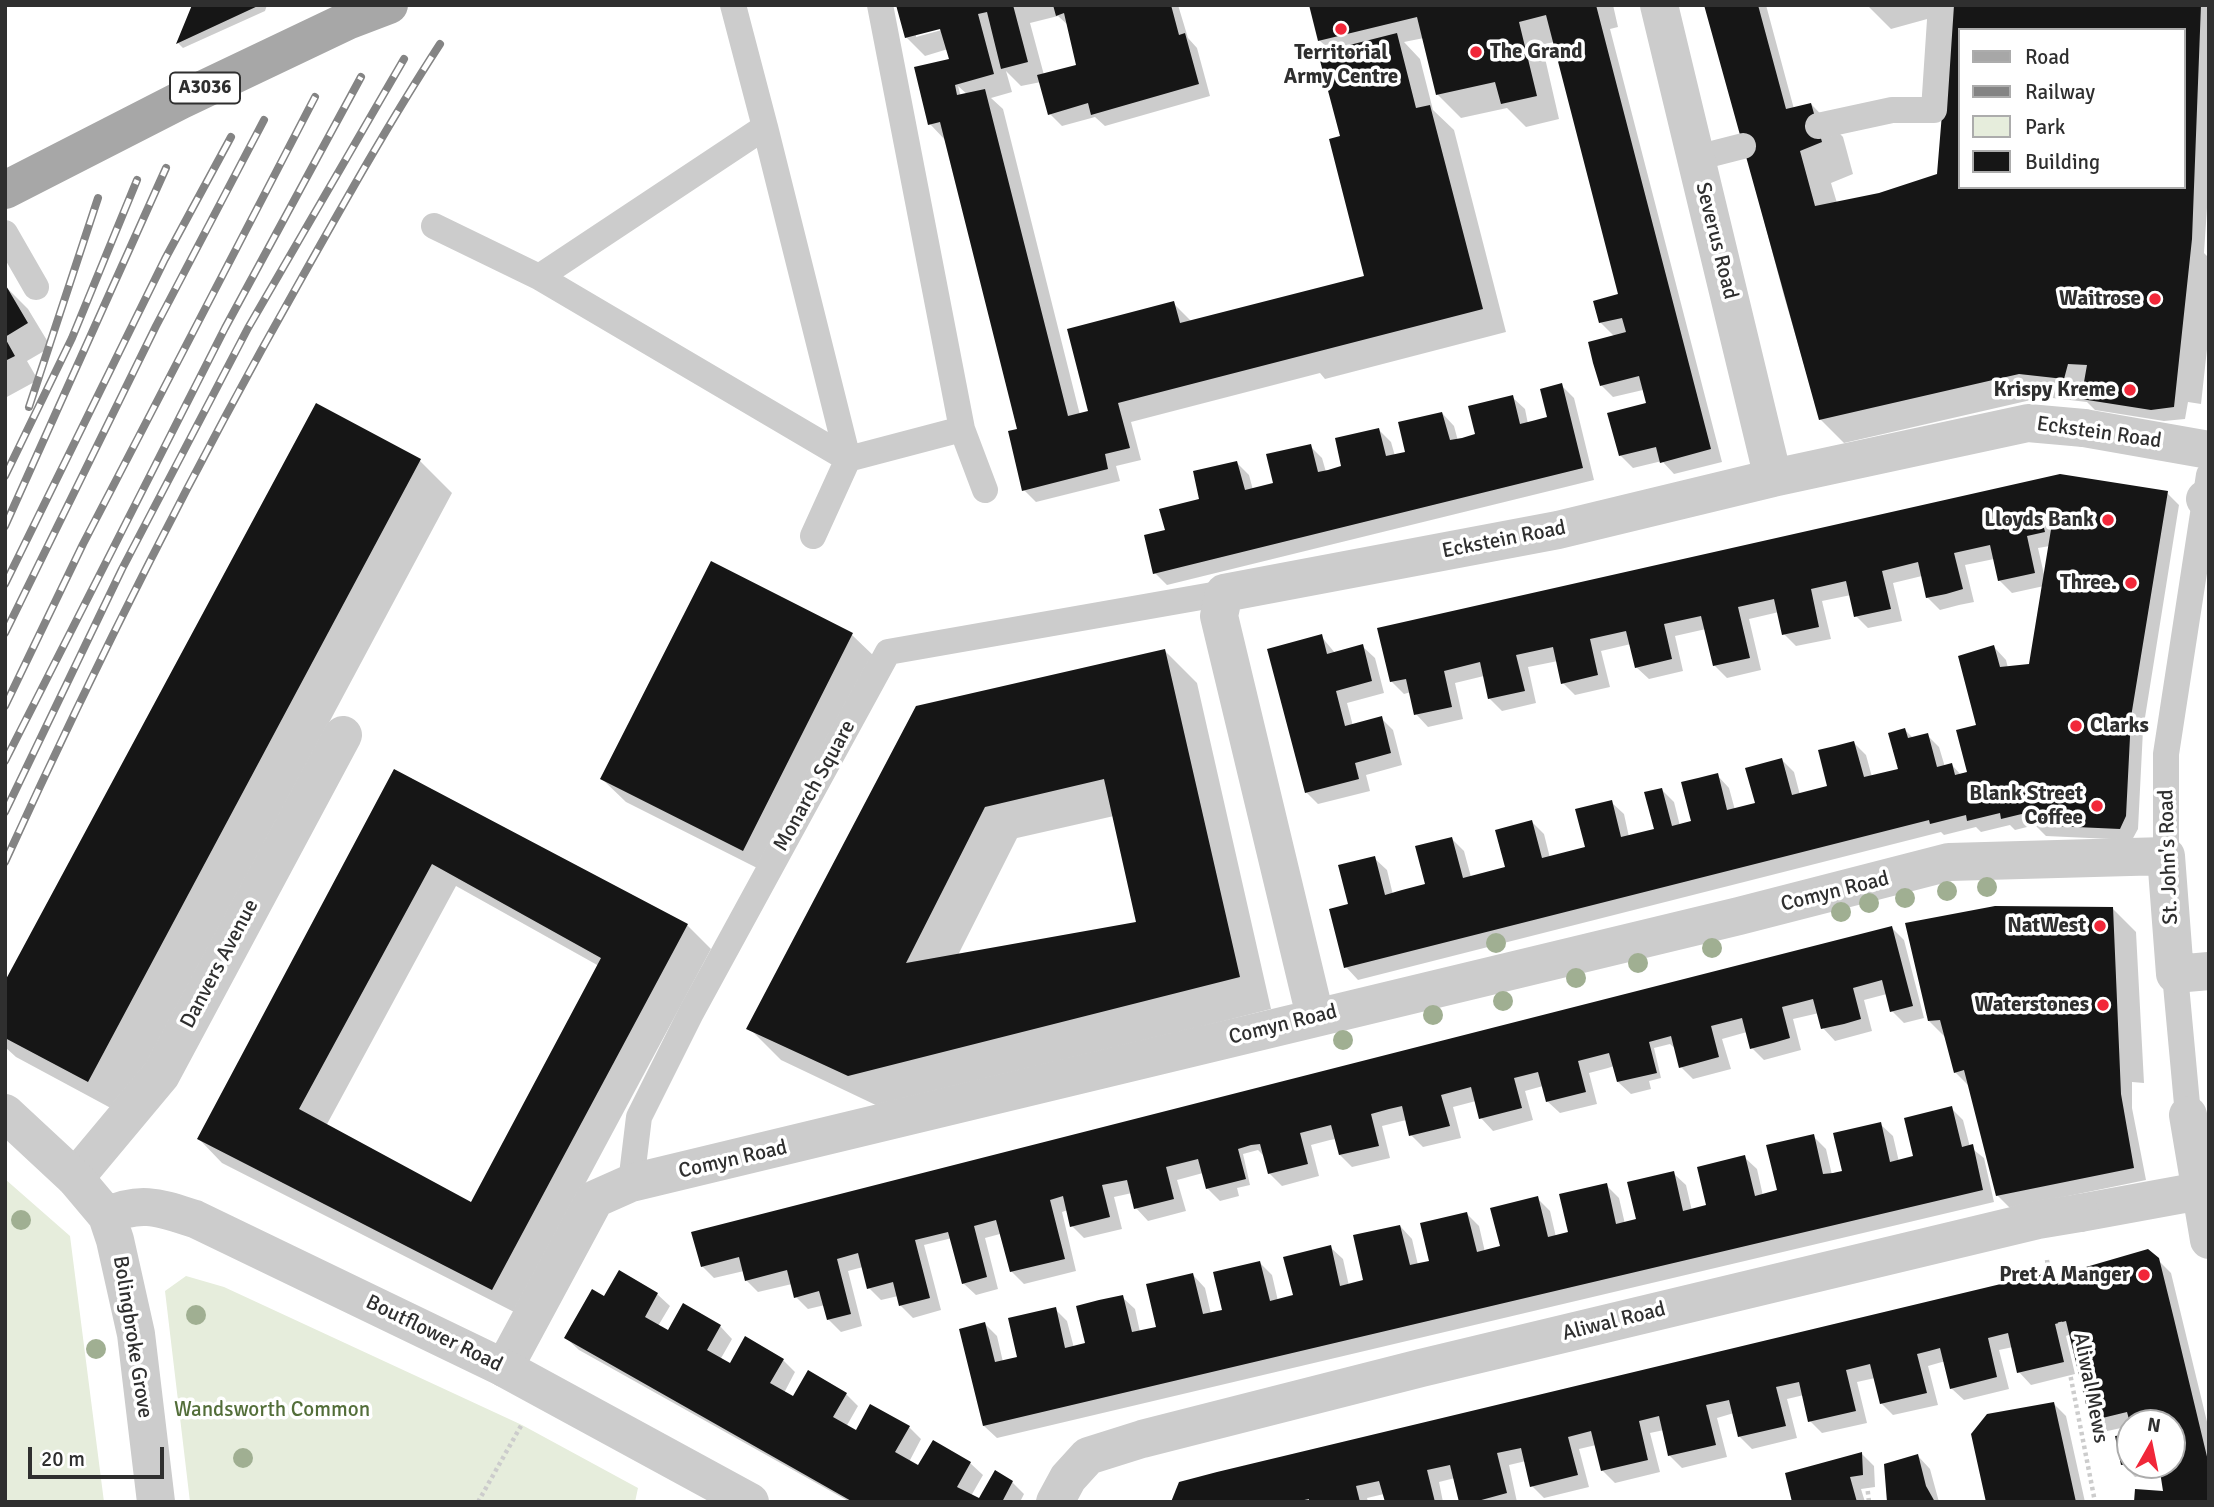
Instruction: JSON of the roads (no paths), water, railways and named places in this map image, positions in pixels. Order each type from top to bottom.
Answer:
[{"type":"main road","name":"A3036","points":[[15,184],[193,94],[347,21],[389,5]]},
{"type":"street","name":"Severus Road","points":[[1659,5],[1773,478]]},
{"type":"street","name":"Eckstein Road","points":[[1224,593],[1558,530],[1773,478],[2028,423],[2084,428],[2209,450]]},
{"type":"street","points":[[1224,593],[1219,616],[1315,1016]]},
{"type":"street","name":"Danvers Avenue","points":[[75,1178],[161,1075],[343,735]]},
{"type":"street","name":"St. John's Road","points":[[2166,856],[2192,972]]},
{"type":"street","name":"Comyn Road","points":[[504,1368],[595,1199],[631,1183],[1315,1016],[1739,916],[1949,862],[2166,856]]},
{"type":"street","points":[[5,1113],[75,1178],[107,1216]]},
{"type":"street","name":"St. John's Road","points":[[2189,1115],[2209,1240]]},
{"type":"street","name":"Aliwal Road","points":[[1055,1502],[1068,1478],[1088,1455],[1142,1439],[1461,1358],[2024,1223],[2200,1191]]},
{"type":"street","name":"Boutflower Road","points":[[107,1216],[129,1206],[142,1206],[195,1219],[504,1368],[750,1502]]},
{"type":"street","name":"Bolingbroke Grove","points":[[107,1216],[136,1334],[156,1502]]},
{"type":"lane","points":[[733,5],[848,459],[813,536]]},
{"type":"lane","points":[[880,5],[962,429],[985,490]]},
{"type":"lane","points":[[1818,126],[1892,110],[1934,110],[1941,5]]},
{"type":"lane","points":[[539,277],[765,127]]},
{"type":"lane","points":[[1696,158],[1743,146]]},
{"type":"lane","points":[[434,226],[539,277],[848,459],[962,429]]},
{"type":"lane","points":[[5,233],[36,287]]},
{"type":"lane","name":"St. John's Road","points":[[2166,856],[2166,754],[2186,606],[2208,491]]},
{"type":"lane","name":"Monarch Square","points":[[631,1183],[639,1117],[691,1013],[888,652],[1224,593]]},
{"type":"lane","name":"St. John's Road","points":[[2189,1115],[2192,972]]},
{"type":"railway","points":[[5,862],[110,641],[221,424],[351,191],[440,44]]},
{"type":"railway","points":[[5,812],[122,569],[248,328],[404,59]]},
{"type":"railway","points":[[5,761],[225,328],[361,77]]},
{"type":"railway","points":[[5,706],[83,544],[315,97]]},
{"type":"railway","points":[[5,633],[156,326],[264,120]]},
{"type":"railway","points":[[5,584],[165,259],[231,137]]},
{"type":"railway","points":[[5,526],[166,168]]},
{"type":"railway","points":[[5,476],[72,338],[137,180]]},
{"type":"railway","points":[[29,407],[98,198]]},
{"type":"place","name":"Territorial Army Centre","points":[[1341,29]]},
{"type":"place","name":"The Grand","points":[[1476,52]]},
{"type":"place","name":"Waitrose","points":[[2155,299]]},
{"type":"place","name":"Krispy Kreme","points":[[2130,390]]},
{"type":"place","name":"Lloyds Bank","points":[[2108,520]]},
{"type":"place","name":"Three.","points":[[2131,583]]},
{"type":"place","name":"Clarks","points":[[2076,726]]},
{"type":"place","name":"Blank Street Coffee","points":[[2097,806]]},
{"type":"place","name":"NatWest","points":[[2100,926]]},
{"type":"place","name":"Waterstones","points":[[2103,1005]]},
{"type":"place","name":"Pret A Manger","points":[[2144,1275]]},
{"type":"park label","name":"Wandsworth Common","points":[[272,1410]]}]
